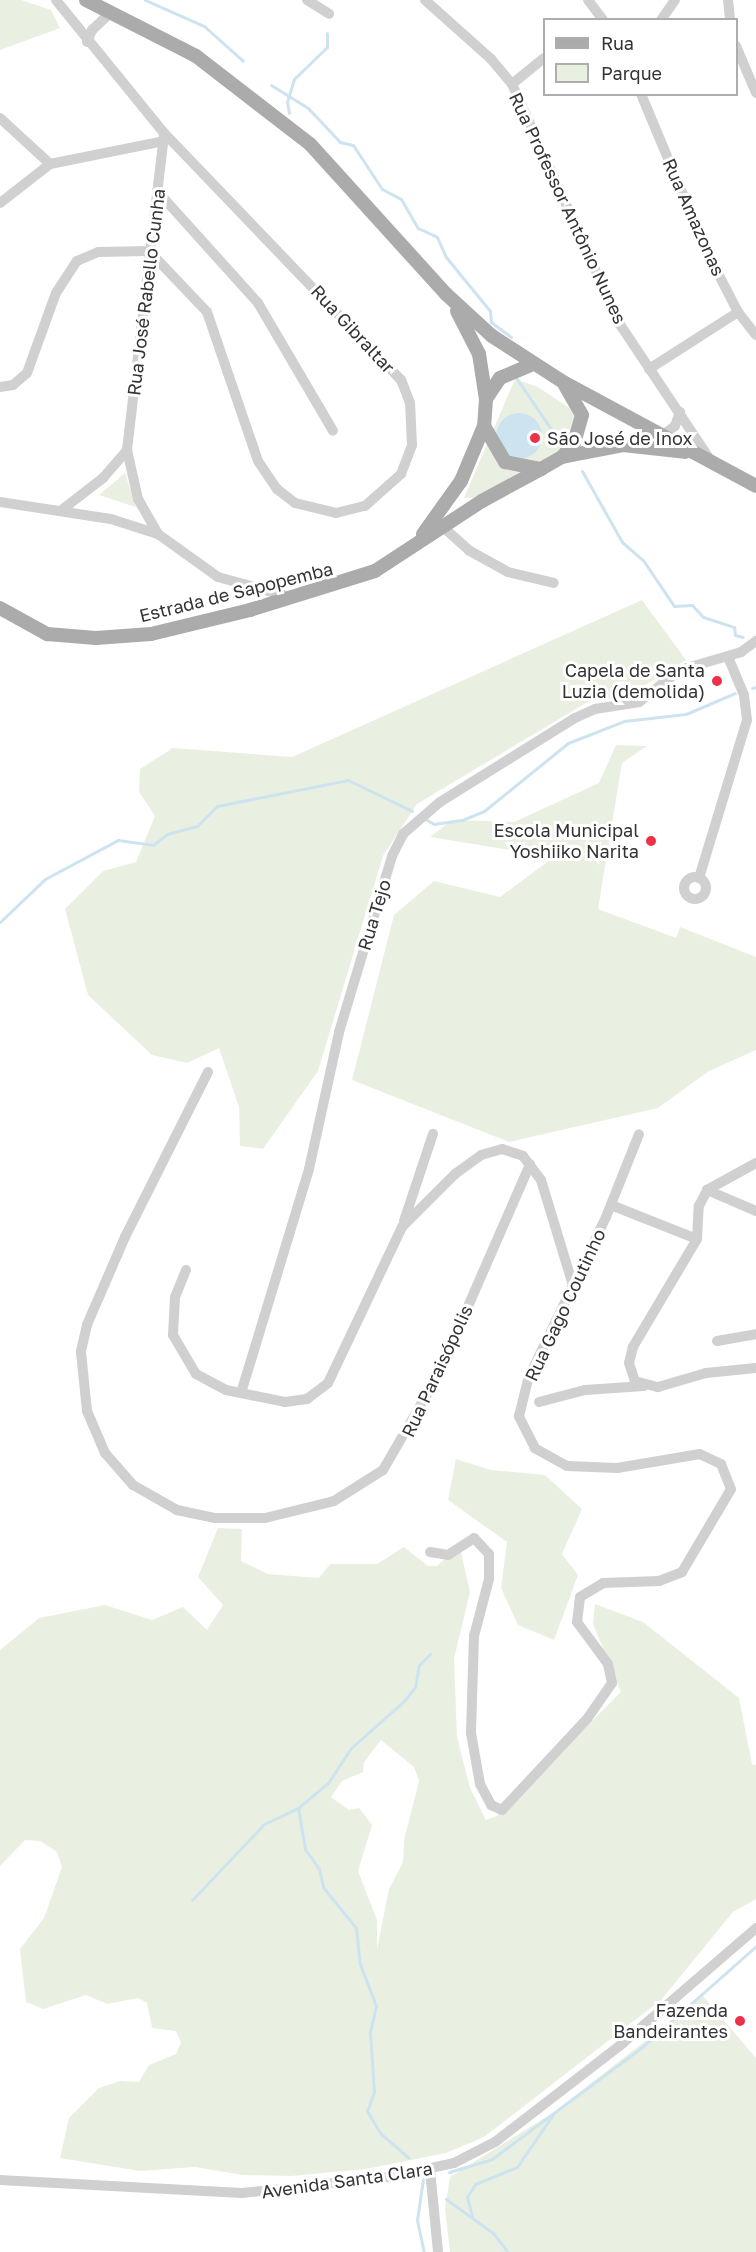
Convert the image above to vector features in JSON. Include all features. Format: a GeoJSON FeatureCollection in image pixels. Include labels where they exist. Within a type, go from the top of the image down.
{"type":"FeatureCollection","features":[{"type":"Feature","properties":{"kind":"main road"},"geometry":{"type":"LineString","coordinates":[[86,0],[196,56],[310,144],[446,294],[492,336],[563,382],[756,486]]}},
{"type":"Feature","properties":{"kind":"main road"},"geometry":{"type":"LineString","coordinates":[[408,551],[452,495],[484,426],[486,399],[474,339],[446,294]]}},
{"type":"Feature","properties":{"kind":"main road"},"geometry":{"type":"LineString","coordinates":[[486,399],[500,378],[533,364]]}},
{"type":"Feature","properties":{"kind":"main road"},"geometry":{"type":"LineString","coordinates":[[562,457],[582,426],[577,403],[563,382]]}},
{"type":"Feature","properties":{"kind":"main road"},"geometry":{"type":"LineString","coordinates":[[484,426],[505,462],[541,470],[562,457],[623,445],[662,446],[708,460]]}},
{"type":"Feature","properties":{"kind":"main road","name":"Estrada de Sapopemba"},"geometry":{"type":"LineString","coordinates":[[0,608],[47,634],[96,638],[151,634],[296,598],[358,579],[408,551],[442,526],[541,470]]}},
{"type":"Feature","properties":{"kind":"street","name":"Rua Gibraltar"},"geometry":{"type":"LineString","coordinates":[[56,0],[164,137],[401,380],[410,403],[412,445],[401,474],[384,493],[365,506],[336,513],[295,503],[277,489],[251,444],[207,312],[149,250]]}},
{"type":"Feature","properties":{"kind":"street"},"geometry":{"type":"LineString","coordinates":[[307,0],[329,14]]}},
{"type":"Feature","properties":{"kind":"street","name":"Rua Professor Antônio Nunes"},"geometry":{"type":"LineString","coordinates":[[425,0],[491,59],[512,84],[608,301],[649,369],[680,412],[708,460]]}},
{"type":"Feature","properties":{"kind":"street"},"geometry":{"type":"LineString","coordinates":[[588,0],[599,18]]}},
{"type":"Feature","properties":{"kind":"street"},"geometry":{"type":"LineString","coordinates":[[662,18],[675,0]]}},
{"type":"Feature","properties":{"kind":"street"},"geometry":{"type":"LineString","coordinates":[[728,0],[730,18]]}},
{"type":"Feature","properties":{"kind":"street"},"geometry":{"type":"LineString","coordinates":[[87,42],[92,30],[111,12]]}},
{"type":"Feature","properties":{"kind":"street"},"geometry":{"type":"LineString","coordinates":[[738,51],[756,93]]}},
{"type":"Feature","properties":{"kind":"street"},"geometry":{"type":"LineString","coordinates":[[512,84],[543,59]]}},
{"type":"Feature","properties":{"kind":"street","name":"Rua Amazonas"},"geometry":{"type":"LineString","coordinates":[[642,96],[708,254],[738,312],[756,335]]}},
{"type":"Feature","properties":{"kind":"street"},"geometry":{"type":"LineString","coordinates":[[0,118],[50,164]]}},
{"type":"Feature","properties":{"kind":"street"},"geometry":{"type":"LineString","coordinates":[[0,203],[50,164],[164,137]]}},
{"type":"Feature","properties":{"kind":"street","name":"Rua José Rabello Cunha"},"geometry":{"type":"LineString","coordinates":[[158,534],[138,499],[127,450],[164,137]]}},
{"type":"Feature","properties":{"kind":"street"},"geometry":{"type":"LineString","coordinates":[[159,193],[258,303],[333,431]]}},
{"type":"Feature","properties":{"kind":"street"},"geometry":{"type":"LineString","coordinates":[[0,387],[13,385],[27,373],[56,293],[77,261],[126,248],[149,250]]}},
{"type":"Feature","properties":{"kind":"street"},"geometry":{"type":"LineString","coordinates":[[649,369],[738,312]]}},
{"type":"Feature","properties":{"kind":"street"},"geometry":{"type":"LineString","coordinates":[[663,435],[675,426],[680,412]]}},
{"type":"Feature","properties":{"kind":"street"},"geometry":{"type":"LineString","coordinates":[[63,510],[103,478],[127,450]]}},
{"type":"Feature","properties":{"kind":"street"},"geometry":{"type":"LineString","coordinates":[[0,502],[63,510],[158,534],[218,577],[296,598]]}},
{"type":"Feature","properties":{"kind":"street"},"geometry":{"type":"LineString","coordinates":[[442,526],[470,551],[508,572],[554,583]]}},
{"type":"Feature","properties":{"kind":"street","name":"Rua Tejo"},"geometry":{"type":"LineString","coordinates":[[241,1393],[309,1169],[339,1032],[392,856],[403,834],[431,808],[575,718],[595,709],[639,702],[680,670],[728,657],[756,641]]}},
{"type":"Feature","properties":{"kind":"street"},"geometry":{"type":"LineString","coordinates":[[699,878],[747,720],[744,695],[728,657]]}},
{"type":"Feature","properties":{"kind":"street","name":"Rua Paraisópolis"},"geometry":{"type":"LineString","coordinates":[[208,1072],[124,1237],[87,1325],[81,1352],[87,1411],[105,1453],[133,1485],[177,1510],[215,1518],[265,1518],[334,1500],[383,1470],[438,1375],[530,1164]]}},
{"type":"Feature","properties":{"kind":"street"},"geometry":{"type":"LineString","coordinates":[[186,1270],[172,1315],[178,1349],[202,1381],[241,1393],[299,1401],[324,1388],[402,1227],[433,1134]]}},
{"type":"Feature","properties":{"kind":"street","name":"Rua Gago Coutinho"},"geometry":{"type":"LineString","coordinates":[[430,1552],[448,1555],[474,1538],[489,1554],[489,1579],[474,1636],[471,1733],[480,1784],[491,1805],[502,1810],[587,1719],[612,1683],[608,1664],[577,1622],[580,1597],[603,1583],[659,1581],[682,1572],[731,1489],[727,1471],[707,1455],[585,1468],[546,1456],[529,1441],[519,1416],[522,1400],[611,1205],[639,1134]]}},
{"type":"Feature","properties":{"kind":"street"},"geometry":{"type":"LineString","coordinates":[[402,1227],[440,1187],[481,1155],[510,1150],[530,1164],[546,1192],[573,1285]]}},
{"type":"Feature","properties":{"kind":"street"},"geometry":{"type":"LineString","coordinates":[[645,1386],[630,1373],[633,1347],[697,1239],[699,1206],[707,1190],[756,1163]]}},
{"type":"Feature","properties":{"kind":"street"},"geometry":{"type":"LineString","coordinates":[[707,1190],[756,1211]]}},
{"type":"Feature","properties":{"kind":"street"},"geometry":{"type":"LineString","coordinates":[[611,1205],[697,1239]]}},
{"type":"Feature","properties":{"kind":"street"},"geometry":{"type":"LineString","coordinates":[[717,1341],[756,1334]]}},
{"type":"Feature","properties":{"kind":"street"},"geometry":{"type":"LineString","coordinates":[[539,1402],[585,1390],[645,1386],[756,1368]]}},
{"type":"Feature","properties":{"kind":"street","name":"Avenida Santa Clara"},"geometry":{"type":"LineString","coordinates":[[0,2180],[205,2194],[295,2190],[430,2170],[495,2142],[623,2043],[756,1928]]}},
{"type":"Feature","properties":{"kind":"street"},"geometry":{"type":"LineString","coordinates":[[430,2170],[438,2252]]}},
{"type":"Feature","properties":{"kind":"green space"},"geometry":{"type":"Polygon","coordinates":[[[0,0],[21,0],[51,10],[60,28],[0,50],[0,0]]]}},
{"type":"Feature","properties":{"kind":"green space"},"geometry":{"type":"Polygon","coordinates":[[[515,379],[538,387],[571,409],[576,419],[568,444],[525,472],[475,498],[464,498],[515,379]]]}},
{"type":"Feature","properties":{"kind":"green space"},"geometry":{"type":"Polygon","coordinates":[[[125,473],[136,507],[99,495],[125,473]]]}},
{"type":"Feature","properties":{"kind":"green space"},"geometry":{"type":"Polygon","coordinates":[[[642,600],[686,660],[626,697],[591,700],[417,804],[383,856],[318,1071],[263,1149],[240,1146],[239,1107],[219,1048],[187,1063],[152,1055],[88,995],[65,909],[103,871],[136,862],[155,816],[139,792],[140,769],[173,748],[292,757],[642,600]]]}},
{"type":"Feature","properties":{"kind":"green space"},"geometry":{"type":"Polygon","coordinates":[[[616,745],[647,746],[622,763],[598,909],[676,938],[680,927],[756,957],[756,1050],[709,1071],[658,1108],[509,1142],[352,1080],[394,915],[434,881],[500,897],[554,857],[430,837],[452,820],[514,822],[599,783],[616,745]]]}},
{"type":"Feature","properties":{"kind":"green space"},"geometry":{"type":"Polygon","coordinates":[[[456,1459],[491,1470],[545,1475],[582,1509],[562,1554],[578,1575],[554,1640],[518,1625],[501,1588],[507,1542],[448,1500],[456,1459]]]}},
{"type":"Feature","properties":{"kind":"green space"},"geometry":{"type":"Polygon","coordinates":[[[218,1528],[242,1529],[241,1561],[268,1574],[319,1578],[330,1564],[377,1564],[404,1547],[428,1566],[437,1566],[455,1550],[461,1552],[470,1592],[454,1659],[457,1737],[470,1788],[486,1820],[497,1816],[621,1692],[593,1624],[595,1604],[643,1622],[739,1698],[752,1764],[756,1765],[756,1899],[733,1912],[661,2000],[484,2137],[446,2153],[366,2169],[292,2176],[242,2175],[195,2167],[140,2171],[60,2158],[69,2118],[99,2088],[120,2081],[139,2082],[149,2065],[176,2054],[181,2043],[176,2031],[152,2028],[147,2003],[138,1998],[107,2004],[86,1995],[43,2009],[26,2002],[20,1949],[44,1918],[62,1867],[57,1852],[40,1841],[25,1840],[0,1866],[0,1650],[39,1618],[105,1605],[152,1620],[183,1607],[207,1630],[223,1605],[198,1577],[218,1528]],[[381,1740],[364,1762],[363,1772],[342,1781],[331,1797],[349,1810],[359,1808],[372,1825],[358,1871],[377,1920],[377,1949],[389,1889],[403,1862],[404,1840],[419,1781],[414,1767],[381,1740]]]}},
{"type":"Feature","properties":{"kind":"green space"},"geometry":{"type":"Polygon","coordinates":[[[703,1996],[756,2058],[756,2252],[450,2252],[445,2208],[450,2177],[554,2112],[703,1996]]]}},
{"type":"Feature","properties":{"kind":"water"},"geometry":{"type":"Polygon","coordinates":[[[519,413],[535,420],[542,436],[535,452],[519,459],[503,452],[496,436],[503,420],[519,413]]]}},
{"type":"Feature","properties":{"kind":"waterway"},"geometry":{"type":"LineString","coordinates":[[145,0],[204,26],[243,61]]}},
{"type":"Feature","properties":{"kind":"waterway"},"geometry":{"type":"LineString","coordinates":[[289,113],[287,102],[294,79],[327,47],[327,33]]}},
{"type":"Feature","properties":{"kind":"waterway"},"geometry":{"type":"LineString","coordinates":[[271,85],[308,108],[340,142],[353,145],[382,189],[401,199],[418,228],[437,237],[446,257],[490,311],[491,322],[511,337]]}},
{"type":"Feature","properties":{"kind":"waterway"},"geometry":{"type":"LineString","coordinates":[[517,379],[560,442]]}},
{"type":"Feature","properties":{"kind":"waterway"},"geometry":{"type":"LineString","coordinates":[[582,471],[622,542],[643,560],[674,606],[692,605],[703,617],[734,627],[735,635],[743,637]]}},
{"type":"Feature","properties":{"kind":"waterway"},"geometry":{"type":"LineString","coordinates":[[752,688],[756,687]]}},
{"type":"Feature","properties":{"kind":"waterway"},"geometry":{"type":"LineString","coordinates":[[427,820],[434,824],[462,820],[484,811],[568,743],[624,721],[686,714],[735,693]]}},
{"type":"Feature","properties":{"kind":"waterway"},"geometry":{"type":"LineString","coordinates":[[0,922],[45,879],[118,840],[153,845],[167,834],[197,826],[217,806],[348,780],[412,811]]}},
{"type":"Feature","properties":{"kind":"waterway"},"geometry":{"type":"LineString","coordinates":[[192,1900],[264,1824],[298,1808],[328,1783],[351,1748],[404,1701],[415,1687],[419,1665],[430,1654]]}},
{"type":"Feature","properties":{"kind":"waterway"},"geometry":{"type":"LineString","coordinates":[[298,1808],[305,1849],[319,1869],[323,1887],[356,1928],[360,1964],[376,2006],[370,2033],[374,2092],[367,2111],[380,2133],[409,2158]]}},
{"type":"Feature","properties":{"kind":"waterway"},"geometry":{"type":"LineString","coordinates":[[449,2172],[492,2159],[642,2047],[756,1946]]}},
{"type":"Feature","properties":{"kind":"waterway"},"geometry":{"type":"LineString","coordinates":[[472,2216],[467,2197],[475,2184],[517,2167],[554,2113]]}},
{"type":"Feature","properties":{"kind":"waterway"},"geometry":{"type":"LineString","coordinates":[[423,2179],[417,2220],[424,2252]]}},
{"type":"Feature","properties":{"kind":"waterway"},"geometry":{"type":"LineString","coordinates":[[446,2199],[493,2233],[508,2252]]}},
{"type":"Feature","properties":{"kind":"place","name":"São José de Inox"},"geometry":{"type":"Point","coordinates":[535,438]}},
{"type":"Feature","properties":{"kind":"place","name":"Capela de Santa Luzia (demolida)"},"geometry":{"type":"Point","coordinates":[717,681]}},
{"type":"Feature","properties":{"kind":"place","name":"Escola Municipal Yoshiiko Narita"},"geometry":{"type":"Point","coordinates":[651,841]}},
{"type":"Feature","properties":{"kind":"place","name":"Fazenda Bandeirantes"},"geometry":{"type":"Point","coordinates":[740,2021]}}]}
